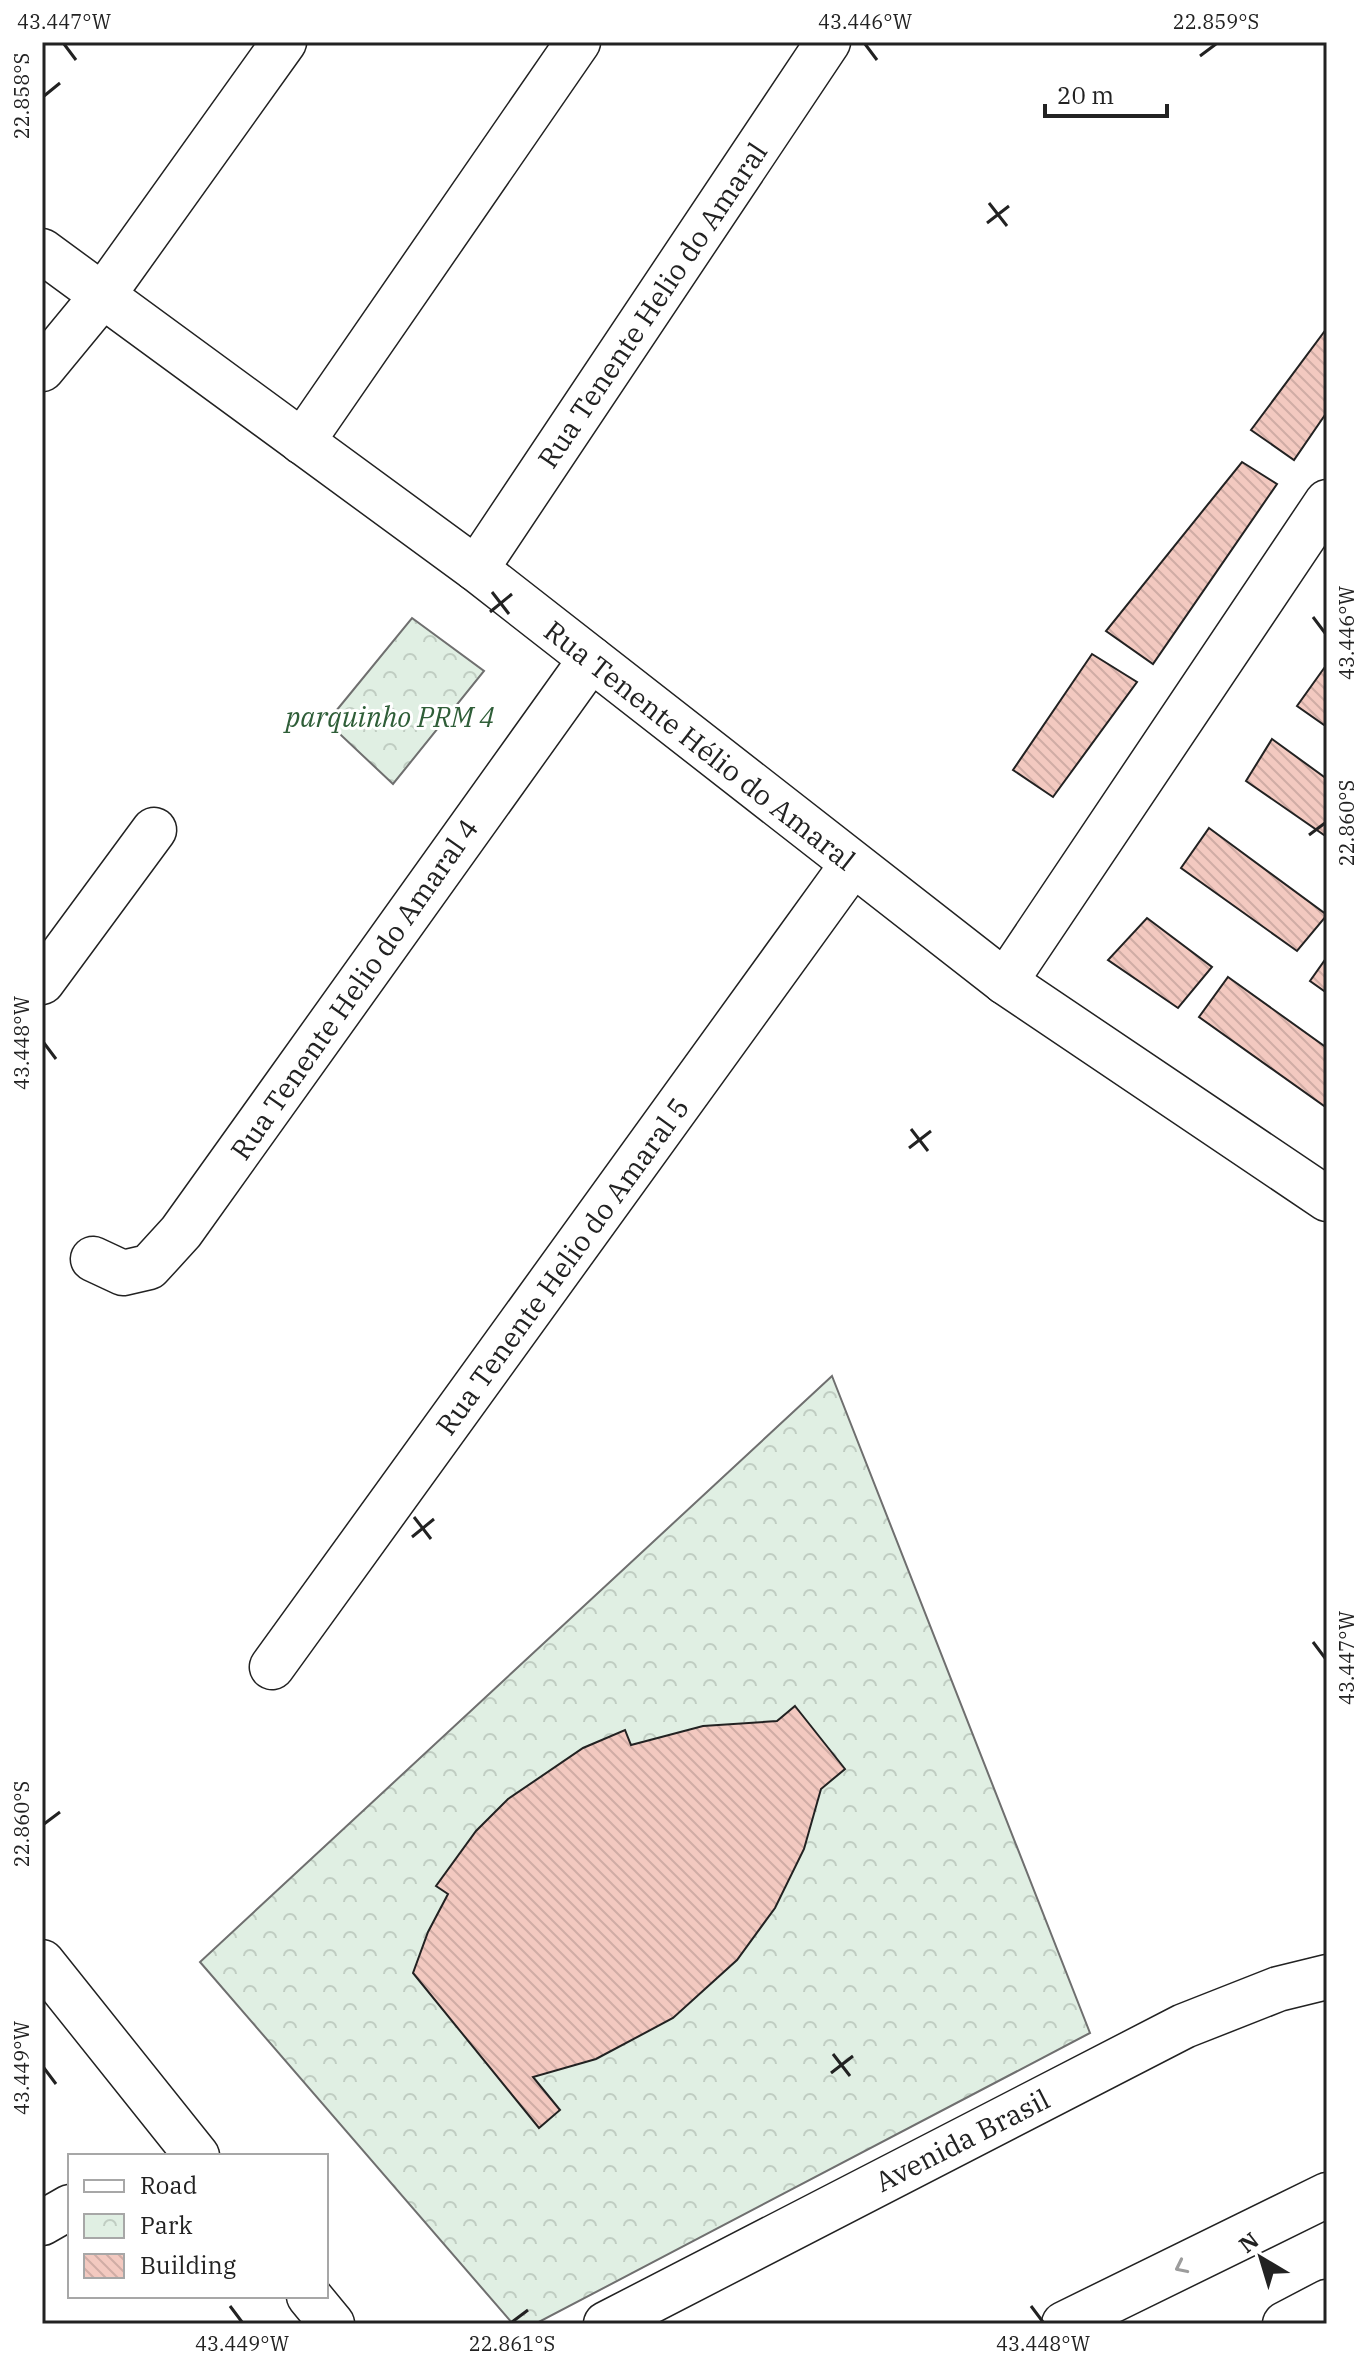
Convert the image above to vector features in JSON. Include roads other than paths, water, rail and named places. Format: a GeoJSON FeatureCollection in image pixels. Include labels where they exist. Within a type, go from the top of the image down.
{"type":"FeatureCollection","features":[{"type":"Feature","properties":{"kind":"main road"},"geometry":{"type":"LineString","coordinates":[[42,369],[103,295],[284,42]]}},
{"type":"Feature","properties":{"kind":"main road"},"geometry":{"type":"LineString","coordinates":[[302,442],[578,42]]}},
{"type":"Feature","properties":{"kind":"main road","name":"Rua Tenente Helio do Amaral"},"geometry":{"type":"LineString","coordinates":[[476,569],[828,42]]}},
{"type":"Feature","properties":{"kind":"main road","name":"Rua Tenente Hélio do Amaral"},"geometry":{"type":"LineString","coordinates":[[42,251],[476,569],[1005,982],[1327,1199]]}},
{"type":"Feature","properties":{"kind":"main road"},"geometry":{"type":"LineString","coordinates":[[1005,982],[1327,502]]}},
{"type":"Feature","properties":{"kind":"main road","name":"Rua Tenente Helio do Amaral 4"},"geometry":{"type":"LineString","coordinates":[[93,1259],[123,1273],[149,1267],[181,1232],[591,659]]}},
{"type":"Feature","properties":{"kind":"main road"},"geometry":{"type":"LineString","coordinates":[[42,982],[154,830]]}},
{"type":"Feature","properties":{"kind":"main road","name":"Rua Tenente Helio do Amaral 5"},"geometry":{"type":"LineString","coordinates":[[272,1667],[852,865]]}},
{"type":"Feature","properties":{"kind":"main road"},"geometry":{"type":"LineString","coordinates":[[42,1962],[179,2151]]}},
{"type":"Feature","properties":{"kind":"main road","name":"Avenida Brasil"},"geometry":{"type":"LineString","coordinates":[[606,2324],[1184,2026],[1278,1989],[1327,1977]]}},
{"type":"Feature","properties":{"kind":"main road"},"geometry":{"type":"LineString","coordinates":[[1064,2324],[1327,2195]]}},
{"type":"Feature","properties":{"kind":"main road"},"geometry":{"type":"LineString","coordinates":[[42,2223],[68,2208]]}},
{"type":"Feature","properties":{"kind":"main road"},"geometry":{"type":"LineString","coordinates":[[311,2298],[332,2324]]}},
{"type":"Feature","properties":{"kind":"main road"},"geometry":{"type":"LineString","coordinates":[[1285,2324],[1327,2302]]}},
{"type":"Feature","properties":{"kind":"park label","name":"parquinho PRM 4"},"geometry":{"type":"Point","coordinates":[390,716]}}]}
